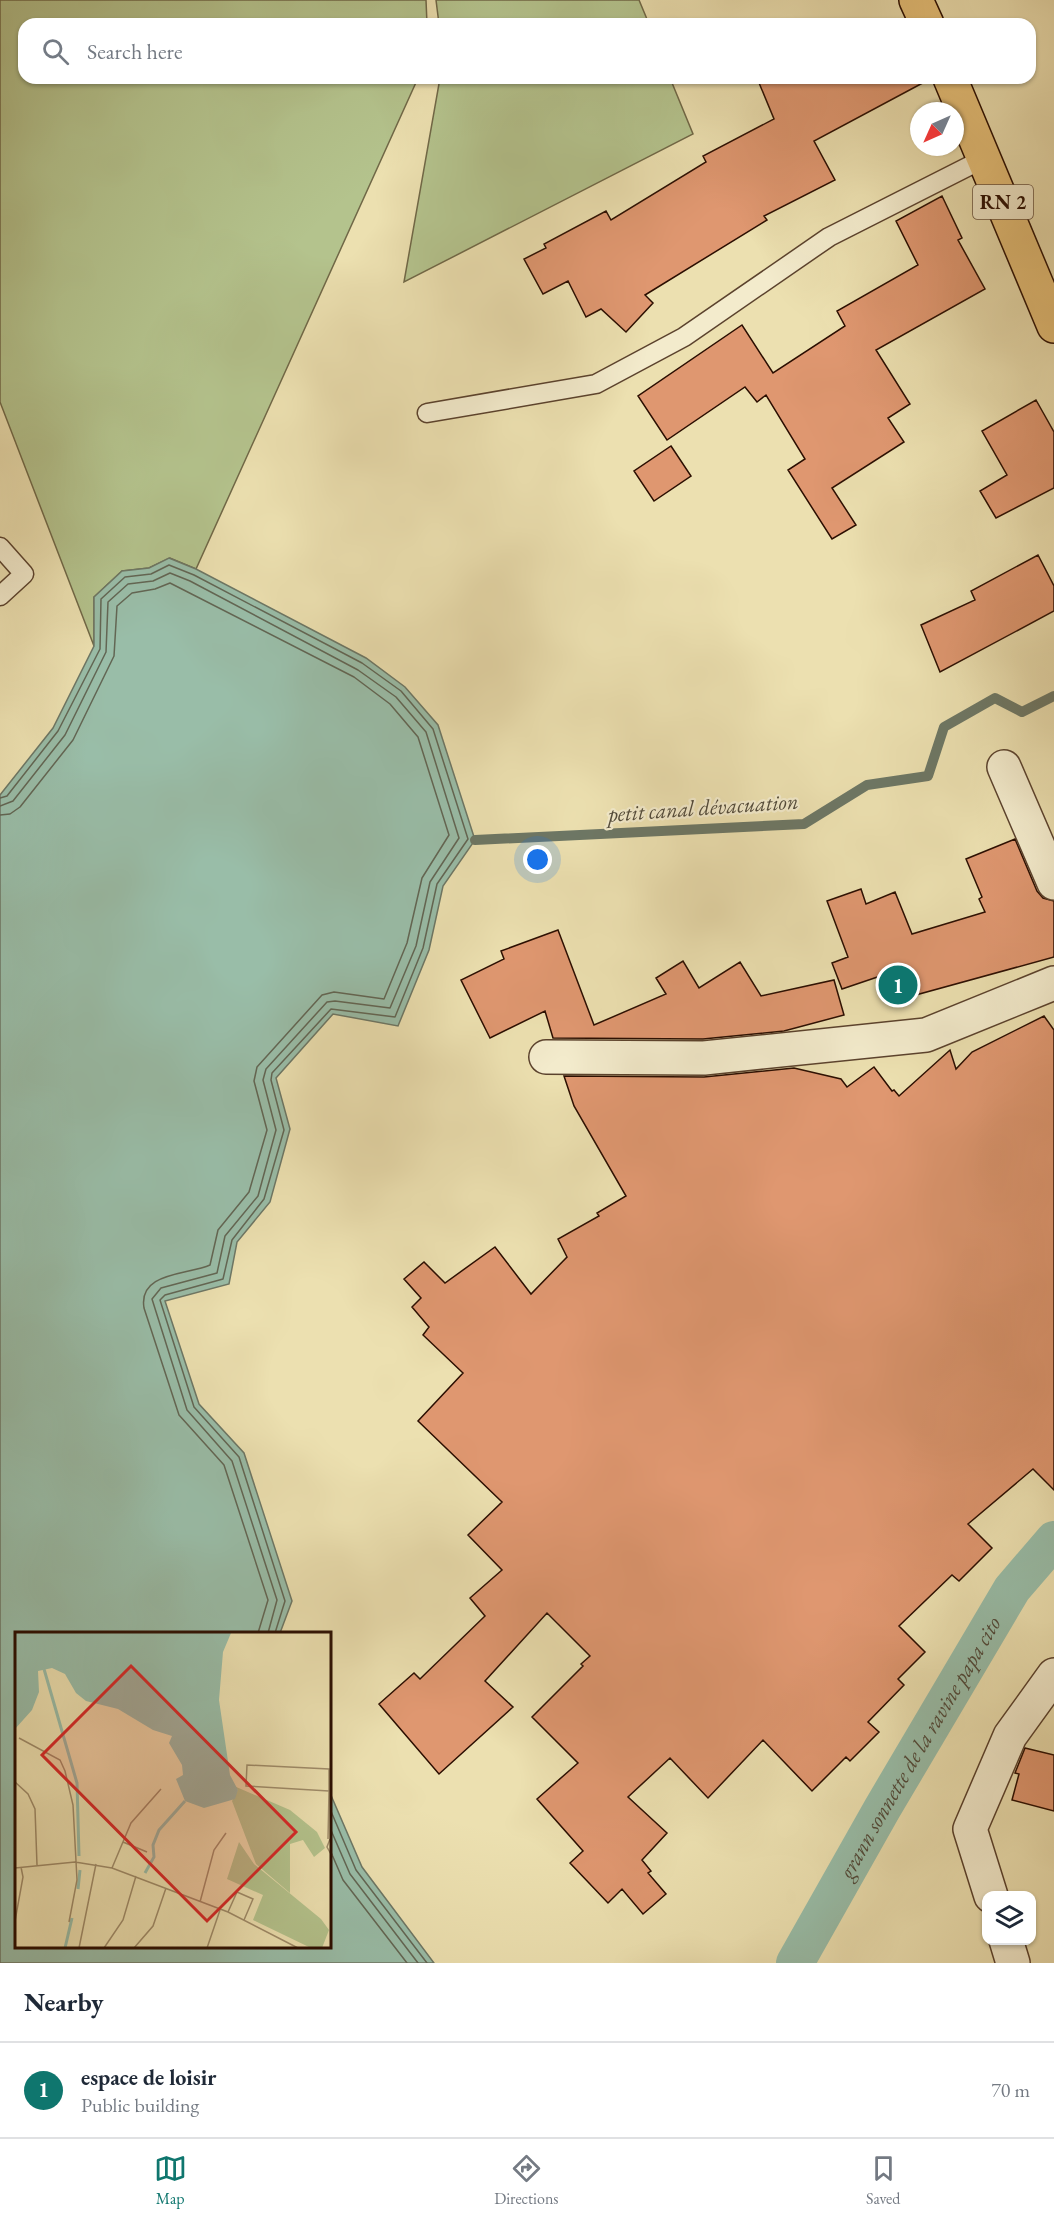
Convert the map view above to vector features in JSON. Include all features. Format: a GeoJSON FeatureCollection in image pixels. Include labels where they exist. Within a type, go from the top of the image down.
{"type":"FeatureCollection","features":[{"type":"Feature","properties":{"kind":"main road"},"geometry":{"type":"LineString","coordinates":[[916,0],[924,18]]}},
{"type":"Feature","properties":{"kind":"main road","name":"RN 2"},"geometry":{"type":"LineString","coordinates":[[953,84],[1054,326]]}},
{"type":"Feature","properties":{"kind":"street"},"geometry":{"type":"LineString","coordinates":[[1004,767],[1054,883]]}},
{"type":"Feature","properties":{"kind":"street"},"geometry":{"type":"LineString","coordinates":[[546,1057],[704,1058],[926,1035],[1054,983]]}},
{"type":"Feature","properties":{"kind":"street"},"geometry":{"type":"LineString","coordinates":[[989,1891],[970,1829],[1010,1736],[1054,1676]]}},
{"type":"Feature","properties":{"kind":"street"},"geometry":{"type":"LineString","coordinates":[[1006,1945],[1013,1963]]}},
{"type":"Feature","properties":{"kind":"lane"},"geometry":{"type":"LineString","coordinates":[[427,413],[596,384],[684,338],[829,237],[985,158]]}},
{"type":"Feature","properties":{"kind":"lane"},"geometry":{"type":"LineString","coordinates":[[0,547],[24,574],[0,596]]}},
{"type":"Feature","properties":{"kind":"shaded area"},"geometry":{"type":"Polygon","coordinates":[[[0,0],[426,0],[427,18],[18,18],[18,84],[415,84],[196,569],[170,558],[149,568],[122,571],[94,597],[94,646],[0,402],[0,0]]]}},
{"type":"Feature","properties":{"kind":"shaded area"},"geometry":{"type":"Polygon","coordinates":[[[436,0],[639,0],[646,18],[438,18],[436,0]]]}},
{"type":"Feature","properties":{"kind":"shaded area"},"geometry":{"type":"Polygon","coordinates":[[[439,84],[672,84],[693,134],[404,282],[439,84]]]}},
{"type":"Feature","properties":{"kind":"water"},"geometry":{"type":"Polygon","coordinates":[[[169,558],[196,569],[366,658],[405,687],[438,725],[475,840],[443,886],[429,950],[398,1026],[333,1014],[276,1078],[290,1129],[270,1202],[237,1242],[229,1284],[165,1301],[199,1404],[244,1453],[292,1601],[280,1632],[15,1632],[15,1948],[332,1948],[332,1798],[362,1867],[434,1963],[0,1963],[0,795],[53,728],[94,646],[94,597],[122,571],[149,568],[169,558]]]}},
{"type":"Feature","properties":{"kind":"building"},"geometry":{"type":"Polygon","coordinates":[[[759,84],[921,84],[814,141],[835,180],[764,216],[767,220],[645,295],[653,303],[626,332],[601,309],[586,317],[568,281],[543,294],[524,259],[546,248],[544,244],[606,211],[611,220],[706,162],[703,156],[774,119],[759,84]]]}},
{"type":"Feature","properties":{"kind":"building"},"geometry":{"type":"Polygon","coordinates":[[[942,196],[962,238],[958,240],[985,289],[876,350],[910,404],[888,418],[904,442],[832,488],[856,525],[832,539],[788,470],[805,459],[766,395],[757,402],[745,387],[667,440],[638,396],[742,325],[773,373],[845,326],[837,311],[918,265],[896,221],[942,196]]]}},
{"type":"Feature","properties":{"kind":"building"},"geometry":{"type":"Polygon","coordinates":[[[1036,400],[1054,432],[1054,488],[996,518],[980,491],[1007,475],[982,431],[1036,400]]]}},
{"type":"Feature","properties":{"kind":"building"},"geometry":{"type":"Polygon","coordinates":[[[671,446],[691,476],[654,501],[634,471],[671,446]]]}},
{"type":"Feature","properties":{"kind":"building"},"geometry":{"type":"Polygon","coordinates":[[[1038,555],[1054,586],[1054,611],[940,672],[921,625],[975,600],[971,591],[1038,555]]]}},
{"type":"Feature","properties":{"kind":"building"},"geometry":{"type":"Polygon","coordinates":[[[1015,839],[1037,891],[1043,898],[1054,901],[1054,957],[912,996],[904,968],[842,989],[832,963],[848,957],[827,901],[861,889],[866,904],[895,892],[912,934],[985,912],[979,899],[982,897],[966,859],[1015,839]]]}},
{"type":"Feature","properties":{"kind":"building"},"geometry":{"type":"Polygon","coordinates":[[[558,930],[594,1025],[666,994],[656,978],[683,961],[699,988],[740,962],[761,996],[834,980],[844,1015],[784,1031],[703,1039],[553,1038],[545,1011],[490,1038],[461,980],[504,959],[501,951],[558,930]]]}},
{"type":"Feature","properties":{"kind":"building"},"geometry":{"type":"Polygon","coordinates":[[[1044,1016],[1054,1030],[1054,1490],[1033,1469],[968,1524],[992,1548],[959,1581],[952,1575],[899,1626],[925,1652],[898,1679],[904,1685],[868,1722],[879,1732],[850,1761],[846,1757],[812,1791],[763,1740],[708,1798],[670,1758],[628,1797],[667,1833],[642,1860],[651,1871],[648,1873],[666,1894],[643,1914],[622,1889],[608,1903],[570,1863],[583,1851],[537,1799],[578,1763],[532,1717],[583,1666],[581,1664],[590,1656],[547,1613],[485,1681],[513,1707],[439,1774],[379,1704],[414,1673],[420,1679],[485,1616],[470,1598],[502,1570],[468,1535],[502,1502],[418,1421],[463,1373],[423,1335],[429,1327],[412,1307],[421,1298],[404,1279],[424,1262],[445,1283],[495,1247],[531,1294],[567,1257],[558,1239],[599,1216],[597,1213],[626,1196],[574,1106],[564,1076],[704,1077],[794,1068],[841,1079],[847,1087],[874,1067],[892,1091],[894,1090],[899,1096],[950,1050],[956,1069],[972,1052],[1044,1016]]]}},
{"type":"Feature","properties":{"kind":"building"},"geometry":{"type":"Polygon","coordinates":[[[1025,1748],[1054,1755],[1054,1811],[1012,1800],[1019,1774],[1015,1773],[1025,1748]]]}},
{"type":"Feature","properties":{"kind":"waterway","name":"petit canal dévacuation"},"geometry":{"type":"LineString","coordinates":[[475,840],[804,824],[867,785],[928,776],[944,727],[995,698],[1022,712],[1054,696]]}},
{"type":"Feature","properties":{"kind":"waterway","name":"grann sonnette de la ravine papa cito"},"geometry":{"type":"LineString","coordinates":[[795,1963],[882,1809],[1012,1589],[1054,1540]]}},
{"type":"Feature","properties":{"kind":"place","name":"espace de loisir"},"geometry":{"type":"Point","coordinates":[898,985]}}]}
